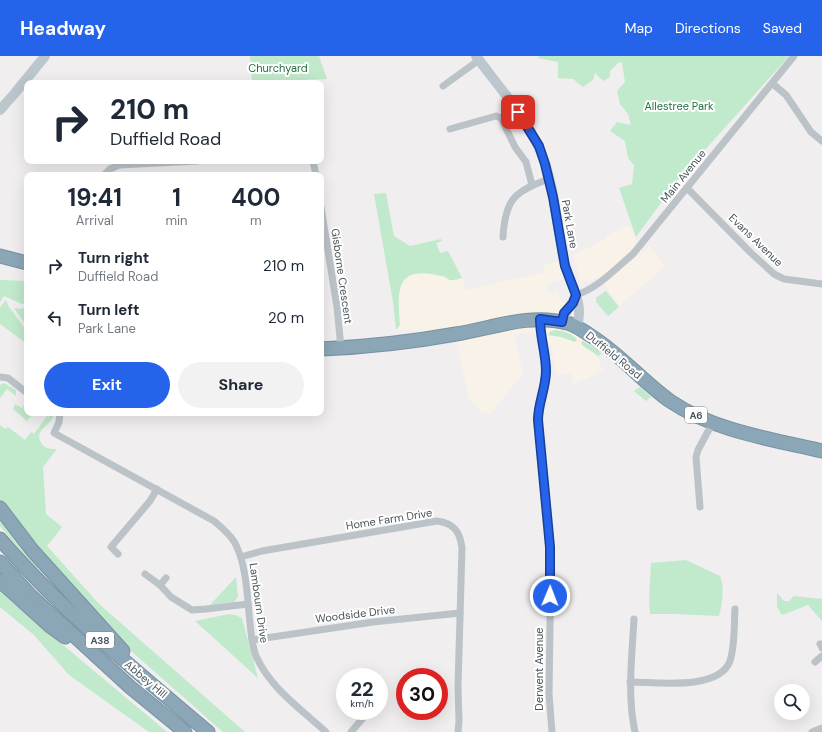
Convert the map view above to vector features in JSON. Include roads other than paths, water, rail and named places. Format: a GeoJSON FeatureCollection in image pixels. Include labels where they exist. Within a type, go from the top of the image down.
{"type":"FeatureCollection","features":[{"type":"Feature","properties":{"kind":"highway"},"geometry":{"type":"LineString","coordinates":[[0,256],[24,262]]}},
{"type":"Feature","properties":{"kind":"highway"},"geometry":{"type":"LineString","coordinates":[[0,265],[24,262]]}},
{"type":"Feature","properties":{"kind":"highway","name":"Duffield Road"},"geometry":{"type":"LineString","coordinates":[[324,349],[458,334],[517,321],[540,319],[562,322],[577,326],[604,345],[671,401],[694,415],[752,434],[822,451]]}},
{"type":"Feature","properties":{"kind":"highway"},"geometry":{"type":"LineString","coordinates":[[0,508],[32,550],[150,682]]}},
{"type":"Feature","properties":{"kind":"highway","name":"Abbey Hill"},"geometry":{"type":"LineString","coordinates":[[0,539],[21,563],[74,617],[208,732]]}},
{"type":"Feature","properties":{"kind":"highway","name":"Abbey Hill"},"geometry":{"type":"LineString","coordinates":[[0,562],[31,596],[130,687],[185,732]]}},
{"type":"Feature","properties":{"kind":"highway"},"geometry":{"type":"LineString","coordinates":[[0,580],[50,626],[130,687]]}},
{"type":"Feature","properties":{"kind":"street"},"geometry":{"type":"LineString","coordinates":[[26,80],[45,56]]}},
{"type":"Feature","properties":{"kind":"street","name":"Main Avenue"},"geometry":{"type":"LineString","coordinates":[[576,295],[585,292],[601,281],[633,254],[742,119],[773,84],[794,56]]}},
{"type":"Feature","properties":{"kind":"street"},"geometry":{"type":"LineString","coordinates":[[443,86],[477,58]]}},
{"type":"Feature","properties":{"kind":"street","name":"Park Lane"},"geometry":{"type":"LineString","coordinates":[[477,58],[510,99],[539,146],[549,179],[565,266],[576,295],[580,311],[577,326]]}},
{"type":"Feature","properties":{"kind":"street"},"geometry":{"type":"LineString","coordinates":[[0,110],[24,82]]}},
{"type":"Feature","properties":{"kind":"street"},"geometry":{"type":"LineString","coordinates":[[773,84],[786,95],[808,129],[822,142]]}},
{"type":"Feature","properties":{"kind":"street"},"geometry":{"type":"LineString","coordinates":[[450,129],[496,116],[501,118],[515,147],[526,162],[532,185]]}},
{"type":"Feature","properties":{"kind":"street"},"geometry":{"type":"LineString","coordinates":[[107,172],[119,165],[138,164]]}},
{"type":"Feature","properties":{"kind":"street"},"geometry":{"type":"LineString","coordinates":[[503,237],[506,214],[509,206],[519,192],[532,185],[549,179]]}},
{"type":"Feature","properties":{"kind":"street","name":"Evans Avenue"},"geometry":{"type":"LineString","coordinates":[[687,188],[751,253],[774,274],[784,279],[822,284]]}},
{"type":"Feature","properties":{"kind":"street","name":"Gisborne Crescent"},"geometry":{"type":"LineString","coordinates":[[324,226],[337,307],[341,348]]}},
{"type":"Feature","properties":{"kind":"street"},"geometry":{"type":"LineString","coordinates":[[562,322],[564,313],[573,303],[576,295]]}},
{"type":"Feature","properties":{"kind":"street","name":"Derwent Avenue"},"geometry":{"type":"LineString","coordinates":[[540,319],[540,333],[546,370],[538,411],[538,420],[551,561],[549,694],[552,732]]}},
{"type":"Feature","properties":{"kind":"street"},"geometry":{"type":"LineString","coordinates":[[0,377],[8,378],[24,391]]}},
{"type":"Feature","properties":{"kind":"street","name":"Lambourn Drive"},"geometry":{"type":"LineString","coordinates":[[60,416],[54,434],[214,521],[224,530],[234,542],[241,556],[252,640],[256,655],[267,676],[284,694],[326,732]]}},
{"type":"Feature","properties":{"kind":"street"},"geometry":{"type":"LineString","coordinates":[[700,507],[696,458],[698,450],[713,422]]}},
{"type":"Feature","properties":{"kind":"street"},"geometry":{"type":"LineString","coordinates":[[118,554],[111,547],[150,501],[157,489]]}},
{"type":"Feature","properties":{"kind":"street","name":"Home Farm Drive"},"geometry":{"type":"LineString","coordinates":[[241,556],[262,551],[437,522],[444,522],[452,526],[458,532],[462,548],[458,686],[460,721],[458,732]]}},
{"type":"Feature","properties":{"kind":"street"},"geometry":{"type":"LineString","coordinates":[[145,574],[160,585],[171,596],[192,610],[248,604]]}},
{"type":"Feature","properties":{"kind":"street"},"geometry":{"type":"LineString","coordinates":[[160,585],[166,578]]}},
{"type":"Feature","properties":{"kind":"street"},"geometry":{"type":"LineString","coordinates":[[630,682],[696,682],[712,678],[718,674],[725,669],[730,662],[734,636],[735,609]]}},
{"type":"Feature","properties":{"kind":"street","name":"Woodside Drive"},"geometry":{"type":"LineString","coordinates":[[252,640],[373,622],[460,613]]}},
{"type":"Feature","properties":{"kind":"street"},"geometry":{"type":"LineString","coordinates":[[634,618],[630,682],[632,712],[636,732]]}},
{"type":"Feature","properties":{"kind":"street"},"geometry":{"type":"LineString","coordinates":[[815,662],[822,656]]}},
{"type":"Feature","properties":{"kind":"street"},"geometry":{"type":"LineString","coordinates":[[351,732],[361,720]]}},
{"type":"Feature","properties":{"kind":"street"},"geometry":{"type":"LineString","coordinates":[[812,732],[822,728]]}},
{"type":"Feature","properties":{"kind":"park label","name":"Churchyard"},"geometry":{"type":"Point","coordinates":[278,68]}},
{"type":"Feature","properties":{"kind":"park label","name":"Allestree Park"},"geometry":{"type":"Point","coordinates":[679,106]}}]}
